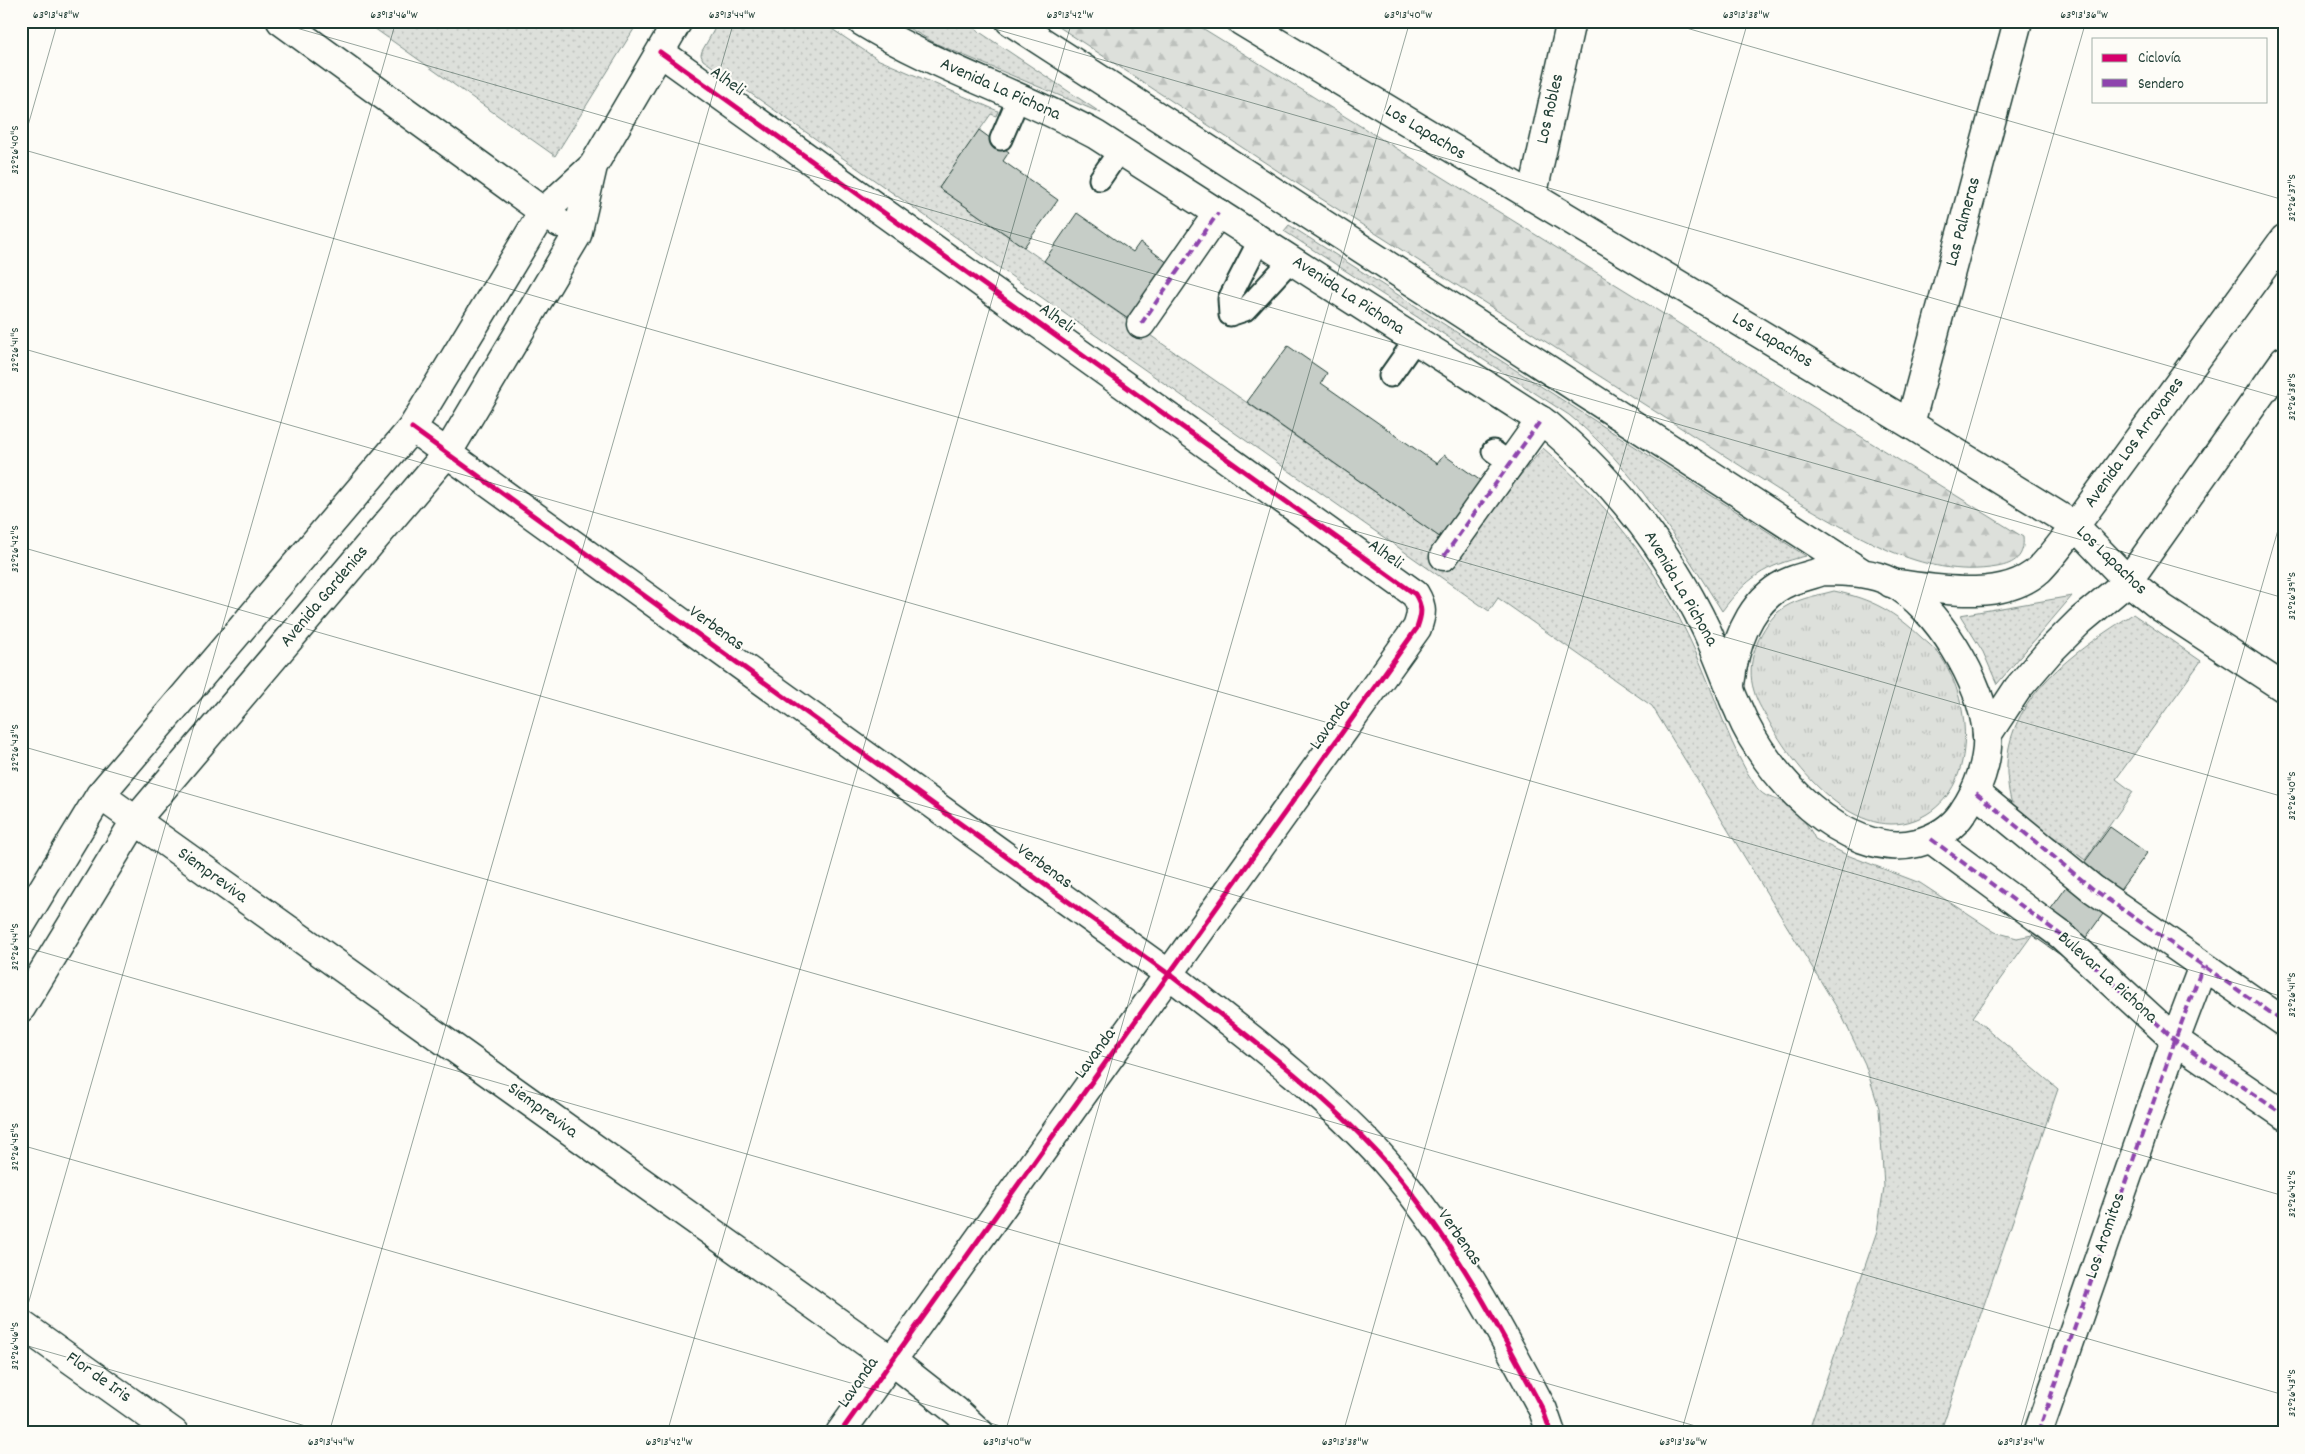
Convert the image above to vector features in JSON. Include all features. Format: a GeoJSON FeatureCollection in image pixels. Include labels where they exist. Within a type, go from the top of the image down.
{"type":"FeatureCollection","features":[{"type":"Feature","properties":{"kind":"street"},"geometry":{"type":"LineString","coordinates":[[281,21],[577,235]]}},
{"type":"Feature","properties":{"kind":"street","name":"Avenida Gardenias"},"geometry":{"type":"LineString","coordinates":[[21,924],[100,796],[412,428],[543,212],[593,166],[678,21]]}},
{"type":"Feature","properties":{"kind":"street","name":"Avenida La Pichona"},"geometry":{"type":"LineString","coordinates":[[860,21],[921,56],[1019,97],[1079,126],[1120,150],[1541,420],[1581,453],[1612,486],[1662,550],[1707,630],[1749,734],[1770,766],[1796,794],[1822,817],[1849,832],[1879,843],[1904,846],[1942,834],[1960,817],[1976,793],[1984,762],[1987,735]]}},
{"type":"Feature","properties":{"kind":"street"},"geometry":{"type":"LineString","coordinates":[[1010,21],[1861,572],[1891,582],[1915,599],[1940,624],[1961,659],[1980,699],[1987,735]]}},
{"type":"Feature","properties":{"kind":"street","name":"Los Lapachos"},"geometry":{"type":"LineString","coordinates":[[1241,21],[1910,424],[2075,526],[2128,581],[2162,608],[2284,688]]}},
{"type":"Feature","properties":{"kind":"street","name":"Los Robles"},"geometry":{"type":"LineString","coordinates":[[1532,197],[1571,21]]}},
{"type":"Feature","properties":{"kind":"street","name":"Las Palmeras"},"geometry":{"type":"LineString","coordinates":[[1910,424],[2018,21]]}},
{"type":"Feature","properties":{"kind":"street","name":"Alheli"},"geometry":{"type":"LineString","coordinates":[[660,52],[1415,594],[1422,605],[1422,616]]}},
{"type":"Feature","properties":{"kind":"street","name":"Avenida Gardenias"},"geometry":{"type":"LineString","coordinates":[[21,1008],[136,821],[448,452],[577,235],[593,166]]}},
{"type":"Feature","properties":{"kind":"street"},"geometry":{"type":"LineString","coordinates":[[1141,324],[1218,213]]}},
{"type":"Feature","properties":{"kind":"street","name":"Avenida Los Arrayanes"},"geometry":{"type":"LineString","coordinates":[[1891,582],[1945,590],[1984,590],[2015,584],[2038,570],[2075,526],[2284,240]]}},
{"type":"Feature","properties":{"kind":"street"},"geometry":{"type":"LineString","coordinates":[[1987,735],[2018,688],[2049,652],[2080,621],[2128,581],[2284,362]]}},
{"type":"Feature","properties":{"kind":"street"},"geometry":{"type":"LineString","coordinates":[[1444,556],[1502,457],[1541,420]]}},
{"type":"Feature","properties":{"kind":"street","name":"Verbenas"},"geometry":{"type":"LineString","coordinates":[[412,428],[448,452],[1170,975],[1274,1057],[1334,1111],[1385,1161],[1422,1208],[1473,1283],[1530,1386],[1551,1433]]}},
{"type":"Feature","properties":{"kind":"street"},"geometry":{"type":"LineString","coordinates":[[1730,687],[1736,648],[1746,624],[1765,598],[1789,581],[1823,572],[1861,572]]}},
{"type":"Feature","properties":{"kind":"street","name":"Lavanda"},"geometry":{"type":"LineString","coordinates":[[840,1433],[1170,975],[1417,628],[1422,616]]}},
{"type":"Feature","properties":{"kind":"street"},"geometry":{"type":"LineString","coordinates":[[1976,793],[2093,889],[2284,1022]]}},
{"type":"Feature","properties":{"kind":"street","name":"Siempreviva"},"geometry":{"type":"LineString","coordinates":[[100,796],[891,1360],[956,1411],[980,1433]]}},
{"type":"Feature","properties":{"kind":"street","name":"Bulevar La Pichona"},"geometry":{"type":"LineString","coordinates":[[1931,839],[2061,936],[2175,1040],[2284,1115]]}},
{"type":"Feature","properties":{"kind":"street","name":"Los Aromitos"},"geometry":{"type":"LineString","coordinates":[[2038,1433],[2175,1040],[2203,966]]}},
{"type":"Feature","properties":{"kind":"street","name":"Flor de Iris"},"geometry":{"type":"LineString","coordinates":[[21,1324],[174,1433]]}},
{"type":"Feature","properties":{"kind":"lane"},"geometry":{"type":"LineString","coordinates":[[1001,139],[1019,97]]}},
{"type":"Feature","properties":{"kind":"lane"},"geometry":{"type":"LineString","coordinates":[[1100,179],[1120,150]]}},
{"type":"Feature","properties":{"kind":"lane"},"geometry":{"type":"LineString","coordinates":[[1260,239],[1229,299],[1230,315],[1246,310],[1291,260]]}},
{"type":"Feature","properties":{"kind":"lane"},"geometry":{"type":"LineString","coordinates":[[1390,376],[1416,339]]}},
{"type":"Feature","properties":{"kind":"green space"},"geometry":{"type":"Polygon","coordinates":[[[364,21],[639,21],[555,156],[364,21]]]}},
{"type":"Feature","properties":{"kind":"green space"},"geometry":{"type":"Polygon","coordinates":[[[719,21],[820,21],[877,59],[998,111],[996,116],[991,114],[939,188],[1441,538],[1432,552],[1453,567],[1509,489],[1543,448],[1593,496],[1616,522],[1655,575],[1688,635],[1739,757],[1755,785],[1762,793],[1786,804],[1807,824],[1815,839],[1847,855],[1920,883],[1995,932],[2017,938],[2032,935],[1973,1017],[2058,1089],[1940,1433],[1808,1433],[1877,1231],[1884,1187],[1879,1108],[1865,1064],[1842,1016],[1652,706],[1498,598],[1489,611],[703,60],[702,51],[719,21]]]}},
{"type":"Feature","properties":{"kind":"green space"},"geometry":{"type":"Polygon","coordinates":[[[900,21],[963,21],[1101,113],[937,44],[903,25],[900,21]]]}},
{"type":"Feature","properties":{"kind":"green space"},"geometry":{"type":"Polygon","coordinates":[[[1050,21],[1191,21],[2023,537],[2022,549],[2018,558],[2009,564],[1997,567],[1969,569],[1942,567],[1915,560],[1864,539],[1791,498],[1284,175],[1050,21]]]}},
{"type":"Feature","properties":{"kind":"green space"},"geometry":{"type":"Polygon","coordinates":[[[1289,225],[1806,556],[1779,564],[1758,575],[1740,590],[1722,611],[1671,532],[1634,482],[1614,458],[1569,415],[1284,231],[1289,225]]]}},
{"type":"Feature","properties":{"kind":"green space"},"geometry":{"type":"Polygon","coordinates":[[[1834,591],[1860,598],[1882,608],[1912,629],[1939,654],[1950,672],[1958,693],[1965,738],[1962,761],[1955,782],[1944,800],[1927,814],[1903,823],[1879,823],[1857,815],[1835,802],[1815,784],[1783,744],[1761,708],[1754,691],[1751,670],[1752,659],[1759,638],[1771,620],[1778,612],[1791,604],[1805,598],[1834,591]]]}},
{"type":"Feature","properties":{"kind":"green space"},"geometry":{"type":"Polygon","coordinates":[[[2072,596],[1997,684],[1983,652],[1960,615],[2072,596]]]}},
{"type":"Feature","properties":{"kind":"green space"},"geometry":{"type":"Polygon","coordinates":[[[2133,614],[2201,661],[2116,779],[2133,792],[2085,860],[2059,840],[2028,823],[2015,810],[2010,797],[2007,777],[2009,746],[2018,722],[2031,699],[2048,679],[2089,643],[2133,614]]]}},
{"type":"Feature","properties":{"kind":"building"},"geometry":{"type":"Polygon","coordinates":[[[979,130],[1009,152],[1003,161],[1058,200],[1024,247],[939,188],[979,130]]]}},
{"type":"Feature","properties":{"kind":"building"},"geometry":{"type":"Polygon","coordinates":[[[1077,213],[1133,252],[1140,242],[1168,263],[1128,319],[1044,261],[1077,213]]]}},
{"type":"Feature","properties":{"kind":"building"},"geometry":{"type":"Polygon","coordinates":[[[1288,346],[1327,373],[1321,383],[1437,464],[1444,455],[1481,481],[1441,538],[1247,402],[1288,346]]]}},
{"type":"Feature","properties":{"kind":"building"},"geometry":{"type":"Polygon","coordinates":[[[2110,827],[2147,853],[2069,961],[2032,935],[2110,827]]]}},
{"type":"Feature","properties":{"kind":"marked path"},"geometry":{"type":"LineString","coordinates":[[1141,324],[1218,213]]}},
{"type":"Feature","properties":{"kind":"marked path"},"geometry":{"type":"LineString","coordinates":[[1444,556],[1541,420]]}},
{"type":"Feature","properties":{"kind":"marked path"},"geometry":{"type":"LineString","coordinates":[[1976,793],[2093,889],[2284,1022]]}},
{"type":"Feature","properties":{"kind":"marked path"},"geometry":{"type":"LineString","coordinates":[[1931,839],[2061,935],[2175,1040],[2284,1115]]}},
{"type":"Feature","properties":{"kind":"marked path"},"geometry":{"type":"LineString","coordinates":[[2038,1433],[2175,1040],[2203,966]]}},
{"type":"Feature","properties":{"kind":"cycle path"},"geometry":{"type":"LineString","coordinates":[[660,52],[1415,594],[1420,607],[1421,615],[1417,628],[840,1433]]}},
{"type":"Feature","properties":{"kind":"cycle path"},"geometry":{"type":"LineString","coordinates":[[412,428],[1170,975],[1309,1087],[1361,1135],[1409,1189],[1431,1219],[1490,1312],[1543,1410],[1551,1433]]}}]}
